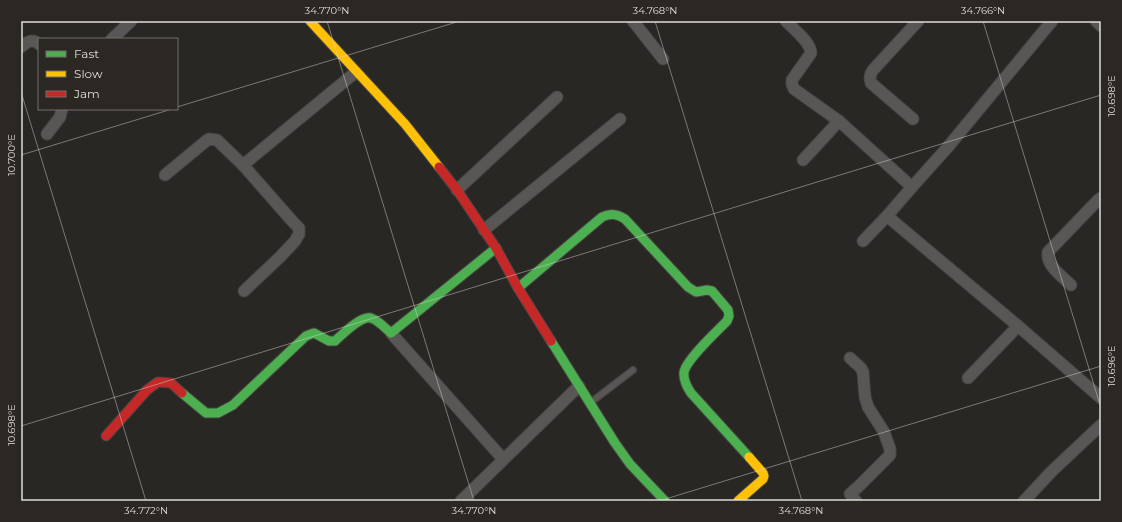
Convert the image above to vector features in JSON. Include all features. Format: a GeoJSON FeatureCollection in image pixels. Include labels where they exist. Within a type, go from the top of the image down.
{"type":"FeatureCollection","features":[{"type":"Feature","properties":{"kind":"street"},"geometry":{"type":"LineString","coordinates":[[113,38],[131,21]]}},
{"type":"Feature","properties":{"kind":"street"},"geometry":{"type":"LineString","coordinates":[[310,21],[405,124],[457,190],[496,248],[518,288],[615,443],[630,464],[665,501]]}},
{"type":"Feature","properties":{"kind":"street"},"geometry":{"type":"LineString","coordinates":[[633,21],[663,59]]}},
{"type":"Feature","properties":{"kind":"street"},"geometry":{"type":"LineString","coordinates":[[786,21],[808,43],[811,53],[792,80],[794,89],[839,121],[912,187]]}},
{"type":"Feature","properties":{"kind":"street"},"geometry":{"type":"LineString","coordinates":[[913,118],[871,83],[870,79],[871,72],[918,21]]}},
{"type":"Feature","properties":{"kind":"street"},"geometry":{"type":"LineString","coordinates":[[863,240],[887,216],[947,148],[1052,21]]}},
{"type":"Feature","properties":{"kind":"street"},"geometry":{"type":"LineString","coordinates":[[1096,21],[1101,26]]}},
{"type":"Feature","properties":{"kind":"street"},"geometry":{"type":"LineString","coordinates":[[21,47],[31,41],[35,41],[38,43]]}},
{"type":"Feature","properties":{"kind":"street"},"geometry":{"type":"LineString","coordinates":[[243,165],[356,72]]}},
{"type":"Feature","properties":{"kind":"street"},"geometry":{"type":"LineString","coordinates":[[457,190],[557,97]]}},
{"type":"Feature","properties":{"kind":"street"},"geometry":{"type":"LineString","coordinates":[[46,134],[60,116],[62,110]]}},
{"type":"Feature","properties":{"kind":"street"},"geometry":{"type":"LineString","coordinates":[[484,230],[620,119]]}},
{"type":"Feature","properties":{"kind":"street"},"geometry":{"type":"LineString","coordinates":[[803,160],[839,121]]}},
{"type":"Feature","properties":{"kind":"street"},"geometry":{"type":"LineString","coordinates":[[165,175],[206,141],[209,139],[216,140],[243,165],[299,228],[299,234],[295,241],[244,291]]}},
{"type":"Feature","properties":{"kind":"street"},"geometry":{"type":"LineString","coordinates":[[1071,284],[1051,266],[1048,252],[1101,198]]}},
{"type":"Feature","properties":{"kind":"street"},"geometry":{"type":"LineString","coordinates":[[518,288],[602,217],[612,214],[619,215],[625,219],[693,291],[712,291],[728,310],[729,316],[686,365],[683,376],[685,384],[691,393],[763,473],[763,479],[738,501]]}},
{"type":"Feature","properties":{"kind":"street"},"geometry":{"type":"LineString","coordinates":[[887,216],[1101,398]]}},
{"type":"Feature","properties":{"kind":"street"},"geometry":{"type":"LineString","coordinates":[[391,333],[496,248]]}},
{"type":"Feature","properties":{"kind":"street"},"geometry":{"type":"LineString","coordinates":[[106,436],[147,390],[158,382],[170,383],[206,413],[218,413],[233,405],[306,336],[314,333],[329,341],[335,342],[358,321],[372,318],[391,333],[504,459]]}},
{"type":"Feature","properties":{"kind":"street"},"geometry":{"type":"LineString","coordinates":[[968,378],[1018,326]]}},
{"type":"Feature","properties":{"kind":"street"},"geometry":{"type":"LineString","coordinates":[[849,499],[858,487],[890,455],[890,449],[884,432],[868,407],[865,397],[863,372],[850,358]]}},
{"type":"Feature","properties":{"kind":"street"},"geometry":{"type":"LineString","coordinates":[[461,501],[579,386]]}},
{"type":"Feature","properties":{"kind":"street"},"geometry":{"type":"LineString","coordinates":[[1024,501],[1052,471],[1101,425]]}},
{"type":"Feature","properties":{"kind":"lane"},"geometry":{"type":"LineString","coordinates":[[590,403],[633,370]]}},
{"type":"Feature","properties":{"kind":"traffic: fast"},"geometry":{"type":"LineString","coordinates":[[518,288],[602,217],[614,215],[625,219],[688,287],[696,292],[707,290],[712,291],[728,310],[729,316],[727,321],[690,360],[684,372],[684,378],[691,393],[749,457]]}},
{"type":"Feature","properties":{"kind":"traffic: fast"},"geometry":{"type":"LineString","coordinates":[[182,393],[206,413],[218,413],[233,405],[306,336],[314,333],[329,341],[335,341],[352,326],[367,318],[376,320],[391,333],[496,248]]}},
{"type":"Feature","properties":{"kind":"traffic: fast"},"geometry":{"type":"LineString","coordinates":[[551,341],[615,443],[630,464],[665,501]]}},
{"type":"Feature","properties":{"kind":"traffic: slow"},"geometry":{"type":"LineString","coordinates":[[310,21],[405,124],[439,167]]}},
{"type":"Feature","properties":{"kind":"traffic: slow"},"geometry":{"type":"LineString","coordinates":[[738,501],[763,479],[764,476],[749,457]]}},
{"type":"Feature","properties":{"kind":"traffic: jam"},"geometry":{"type":"LineString","coordinates":[[439,167],[457,190],[496,248],[518,288],[551,341]]}},
{"type":"Feature","properties":{"kind":"traffic: jam"},"geometry":{"type":"LineString","coordinates":[[106,436],[147,390],[158,382],[171,383],[182,393]]}}]}
